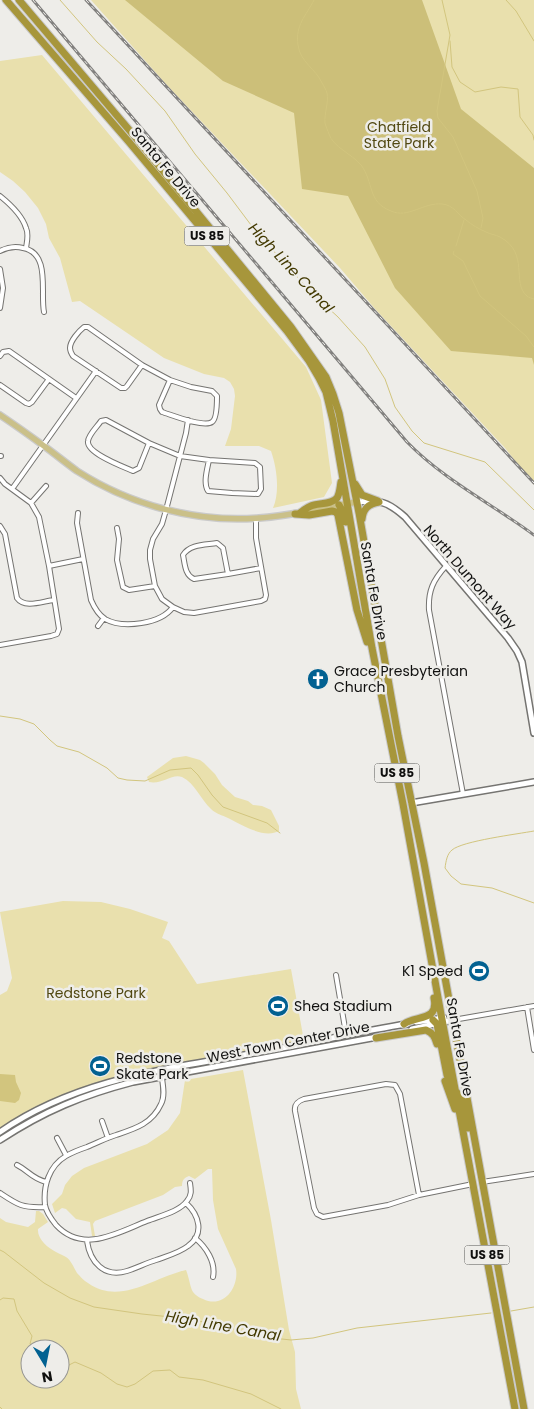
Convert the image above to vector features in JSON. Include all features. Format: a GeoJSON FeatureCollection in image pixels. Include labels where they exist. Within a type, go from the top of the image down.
{"type":"FeatureCollection","features":[{"type":"Feature","properties":{"kind":"highway","name":"Santa Fe Drive"},"geometry":{"type":"LineString","coordinates":[[6,0],[287,331],[309,361],[328,400],[372,648],[426,929],[447,1075],[455,1091],[461,1117],[515,1409]]}},
{"type":"Feature","properties":{"kind":"highway","name":"Santa Fe Drive"},"geometry":{"type":"LineString","coordinates":[[19,0],[136,138],[291,327],[326,377],[336,403],[362,530],[400,746],[436,929],[524,1409]]}},
{"type":"Feature","properties":{"kind":"highway"},"geometry":{"type":"LineString","coordinates":[[350,471],[360,493],[379,501]]}},
{"type":"Feature","properties":{"kind":"highway"},"geometry":{"type":"LineString","coordinates":[[297,513],[313,505],[331,502],[336,499],[340,492],[342,474]]}},
{"type":"Feature","properties":{"kind":"highway"},"geometry":{"type":"LineString","coordinates":[[362,530],[363,514],[366,508],[379,501]]}},
{"type":"Feature","properties":{"kind":"highway"},"geometry":{"type":"LineString","coordinates":[[339,505],[346,519],[360,606],[375,630],[393,728],[400,746]]}},
{"type":"Feature","properties":{"kind":"highway"},"geometry":{"type":"LineString","coordinates":[[297,513],[310,515],[332,511],[338,515],[357,610],[368,643],[372,648]]}},
{"type":"Feature","properties":{"kind":"highway"},"geometry":{"type":"LineString","coordinates":[[399,785],[404,789],[421,882],[429,913],[436,929]]}},
{"type":"Feature","properties":{"kind":"highway"},"geometry":{"type":"LineString","coordinates":[[404,1024],[409,1020],[431,1014],[435,1007],[424,944],[426,929]]}},
{"type":"Feature","properties":{"kind":"highway"},"geometry":{"type":"LineString","coordinates":[[376,1038],[426,1030],[431,1032],[436,1041],[443,1078],[456,1111],[461,1117]]}},
{"type":"Feature","properties":{"kind":"highway"},"geometry":{"type":"LineString","coordinates":[[455,1091],[460,1096],[463,1104],[483,1210],[492,1248],[496,1255]]}},
{"type":"Feature","properties":{"kind":"main road"},"geometry":{"type":"LineString","coordinates":[[0,415],[78,471],[105,487],[166,510],[208,517],[256,518],[297,513],[356,502]]}},
{"type":"Feature","properties":{"kind":"street"},"geometry":{"type":"LineString","coordinates":[[0,196],[19,215],[26,228],[28,236],[26,248]]}},
{"type":"Feature","properties":{"kind":"street"},"geometry":{"type":"LineString","coordinates":[[0,251],[15,247],[26,248],[38,259],[42,269],[44,284],[42,305],[44,312]]}},
{"type":"Feature","properties":{"kind":"street"},"geometry":{"type":"LineString","coordinates":[[0,269],[3,288],[0,308]]}},
{"type":"Feature","properties":{"kind":"street"},"geometry":{"type":"LineString","coordinates":[[142,365],[125,388],[117,386],[73,356],[70,346],[84,326],[91,328],[142,365],[170,380],[212,392],[217,396],[215,419],[208,424],[162,412],[159,405],[170,380]]}},
{"type":"Feature","properties":{"kind":"street"},"geometry":{"type":"LineString","coordinates":[[0,356],[3,352],[9,351],[76,398]]}},
{"type":"Feature","properties":{"kind":"street"},"geometry":{"type":"LineString","coordinates":[[12,489],[96,371]]}},
{"type":"Feature","properties":{"kind":"street"},"geometry":{"type":"LineString","coordinates":[[0,385],[29,404],[49,379]]}},
{"type":"Feature","properties":{"kind":"street"},"geometry":{"type":"LineString","coordinates":[[149,443],[139,468],[133,471],[91,449],[88,440],[101,421],[106,420],[149,443],[180,456],[255,463],[260,467],[260,489],[258,494],[208,491],[205,485],[209,460]]}},
{"type":"Feature","properties":{"kind":"street"},"geometry":{"type":"LineString","coordinates":[[188,420],[162,524],[153,539],[150,550],[155,586],[162,599],[184,612],[194,613],[265,599],[266,595],[256,538],[256,518]]}},
{"type":"Feature","properties":{"kind":"street"},"geometry":{"type":"LineString","coordinates":[[0,478],[30,503],[39,517],[59,629],[57,634],[0,645]]}},
{"type":"Feature","properties":{"kind":"street"},"geometry":{"type":"LineString","coordinates":[[30,503],[46,486]]}},
{"type":"Feature","properties":{"kind":"street"},"geometry":{"type":"LineString","coordinates":[[356,502],[379,501]]}},
{"type":"Feature","properties":{"kind":"street","name":"North Dumont Way"},"geometry":{"type":"LineString","coordinates":[[379,501],[390,505],[405,517],[517,651],[522,662],[534,733]]}},
{"type":"Feature","properties":{"kind":"street"},"geometry":{"type":"LineString","coordinates":[[78,513],[77,523],[91,600],[95,609],[104,618],[116,623],[132,624],[160,618],[173,607]]}},
{"type":"Feature","properties":{"kind":"street"},"geometry":{"type":"LineString","coordinates":[[0,526],[5,534],[17,598],[20,602],[26,604],[54,600]]}},
{"type":"Feature","properties":{"kind":"street"},"geometry":{"type":"LineString","coordinates":[[117,528],[119,539],[117,560],[123,587],[129,590],[155,586]]}},
{"type":"Feature","properties":{"kind":"street"},"geometry":{"type":"LineString","coordinates":[[228,574],[224,548],[217,543],[191,547],[183,555],[186,572],[194,579],[228,574],[261,568]]}},
{"type":"Feature","properties":{"kind":"street"},"geometry":{"type":"LineString","coordinates":[[49,566],[83,559]]}},
{"type":"Feature","properties":{"kind":"street"},"geometry":{"type":"LineString","coordinates":[[446,566],[436,577],[431,588],[429,610],[462,794]]}},
{"type":"Feature","properties":{"kind":"street"},"geometry":{"type":"LineString","coordinates":[[98,626],[104,618]]}},
{"type":"Feature","properties":{"kind":"street"},"geometry":{"type":"LineString","coordinates":[[412,803],[534,782]]}},
{"type":"Feature","properties":{"kind":"street"},"geometry":{"type":"LineString","coordinates":[[336,976],[346,1034]]}},
{"type":"Feature","properties":{"kind":"street"},"geometry":{"type":"LineString","coordinates":[[453,1020],[534,1006]]}},
{"type":"Feature","properties":{"kind":"street"},"geometry":{"type":"LineString","coordinates":[[527,1008],[534,1050]]}},
{"type":"Feature","properties":{"kind":"street","name":"West Town Center Drive"},"geometry":{"type":"LineString","coordinates":[[0,1132],[40,1108],[112,1080],[271,1051],[346,1034],[404,1024],[453,1020]]}},
{"type":"Feature","properties":{"kind":"street","name":"West Town Center Drive"},"geometry":{"type":"LineString","coordinates":[[0,1140],[22,1125],[62,1104],[106,1089],[376,1038],[384,1034],[439,1021]]}},
{"type":"Feature","properties":{"kind":"street"},"geometry":{"type":"LineString","coordinates":[[161,1071],[164,1094],[162,1104],[152,1117],[142,1126],[66,1156],[56,1164],[46,1182],[45,1207],[54,1223],[63,1232],[74,1238],[88,1241],[102,1239],[175,1210],[186,1203],[191,1193],[190,1183]]}},
{"type":"Feature","properties":{"kind":"street"},"geometry":{"type":"LineString","coordinates":[[419,1195],[400,1094],[395,1085],[386,1084],[304,1099],[296,1103],[294,1107],[314,1208],[317,1214],[323,1217],[473,1184]]}},
{"type":"Feature","properties":{"kind":"street"},"geometry":{"type":"LineString","coordinates":[[102,1121],[108,1138]]}},
{"type":"Feature","properties":{"kind":"street"},"geometry":{"type":"LineString","coordinates":[[57,1138],[66,1156]]}},
{"type":"Feature","properties":{"kind":"street"},"geometry":{"type":"LineString","coordinates":[[17,1165],[35,1179],[46,1182]]}},
{"type":"Feature","properties":{"kind":"street"},"geometry":{"type":"LineString","coordinates":[[482,1182],[534,1174]]}},
{"type":"Feature","properties":{"kind":"street"},"geometry":{"type":"LineString","coordinates":[[0,1193],[18,1205],[45,1207]]}},
{"type":"Feature","properties":{"kind":"street"},"geometry":{"type":"LineString","coordinates":[[88,1241],[88,1250],[93,1260],[100,1267],[108,1271],[125,1272],[190,1245],[198,1232],[199,1224],[194,1210],[186,1203]]}},
{"type":"Feature","properties":{"kind":"street"},"geometry":{"type":"LineString","coordinates":[[195,1238],[205,1246],[215,1271],[213,1277]]}},
{"type":"Feature","properties":{"kind":"green space","name":"Chatfield State Park"},"geometry":{"type":"Polygon","coordinates":[[[91,0],[534,0],[534,485],[505,448],[376,310],[340,268],[165,83],[91,0]]]}},
{"type":"Feature","properties":{"kind":"green space","name":"Chatfield State Park"},"geometry":{"type":"Polygon","coordinates":[[[125,0],[422,0],[461,109],[534,168],[534,365],[532,358],[451,351],[395,288],[348,196],[302,189],[294,113],[223,81],[125,0]]]}},
{"type":"Feature","properties":{"kind":"green space"},"geometry":{"type":"Polygon","coordinates":[[[42,55],[306,367],[321,400],[332,483],[324,497],[273,508],[277,480],[271,451],[259,446],[225,446],[231,429],[235,396],[230,382],[224,378],[204,374],[164,358],[80,301],[72,302],[60,258],[49,238],[46,224],[38,208],[25,192],[0,172],[0,61],[42,55]]]}},
{"type":"Feature","properties":{"kind":"green space"},"geometry":{"type":"Polygon","coordinates":[[[186,756],[204,763],[215,774],[222,785],[235,797],[271,810],[279,826],[279,831],[273,833],[260,832],[213,811],[191,783],[182,777],[178,776],[158,782],[149,782],[147,777],[173,758],[186,756]]]}},
{"type":"Feature","properties":{"kind":"green space","name":"Redstone Park"},"geometry":{"type":"Polygon","coordinates":[[[63,901],[101,902],[130,909],[168,922],[162,938],[169,941],[197,984],[291,969],[304,1041],[216,1058],[199,1059],[115,1078],[68,1093],[45,1103],[0,1129],[0,995],[7,991],[12,978],[0,912],[63,901]]]}},
{"type":"Feature","properties":{"kind":"green space"},"geometry":{"type":"Polygon","coordinates":[[[243,1070],[289,1330],[295,1352],[296,1389],[301,1409],[0,1409],[0,1218],[6,1222],[28,1227],[35,1222],[36,1211],[39,1211],[48,1222],[38,1229],[41,1240],[50,1248],[68,1258],[77,1273],[85,1281],[100,1289],[112,1292],[125,1291],[186,1270],[193,1292],[202,1299],[217,1301],[223,1299],[232,1289],[235,1283],[236,1269],[218,1229],[213,1200],[212,1169],[208,1169],[195,1179],[189,1176],[185,1178],[182,1186],[175,1187],[163,1195],[95,1221],[93,1224],[95,1236],[92,1236],[90,1222],[76,1219],[66,1209],[62,1208],[55,1213],[52,1204],[62,1194],[65,1185],[72,1176],[84,1168],[147,1144],[168,1130],[180,1113],[185,1080],[243,1070]]]}},
{"type":"Feature","properties":{"kind":"shaded area"},"geometry":{"type":"Polygon","coordinates":[[[0,1074],[15,1075],[21,1093],[19,1100],[15,1103],[0,1101],[0,1074]]]}},
{"type":"Feature","properties":{"kind":"waterway","name":"High Line Canal"},"geometry":{"type":"LineString","coordinates":[[60,0],[97,42],[126,69],[165,111],[195,154],[257,233],[365,347],[385,379],[395,407],[412,431],[424,443],[485,462],[534,510]]}},
{"type":"Feature","properties":{"kind":"waterway"},"geometry":{"type":"LineString","coordinates":[[314,0],[302,21],[297,38],[299,51],[327,92],[325,123],[331,139],[361,165],[374,197],[383,207],[397,213],[404,213],[429,205],[446,205],[453,208],[476,227],[500,237],[509,244],[515,251],[518,259],[522,290],[528,297],[534,299]]}},
{"type":"Feature","properties":{"kind":"waterway"},"geometry":{"type":"LineString","coordinates":[[442,0],[450,35],[437,111],[438,118],[453,137],[477,191],[483,218],[481,228]]}},
{"type":"Feature","properties":{"kind":"waterway"},"geometry":{"type":"LineString","coordinates":[[506,0],[516,11],[534,41]]}},
{"type":"Feature","properties":{"kind":"waterway"},"geometry":{"type":"LineString","coordinates":[[450,41],[452,67],[460,82],[475,92],[501,87],[518,89],[520,117],[533,135],[534,140]]}},
{"type":"Feature","properties":{"kind":"waterway"},"geometry":{"type":"LineString","coordinates":[[456,246],[464,220]]}},
{"type":"Feature","properties":{"kind":"waterway"},"geometry":{"type":"LineString","coordinates":[[454,251],[453,254],[463,261],[480,296],[526,336],[534,347]]}},
{"type":"Feature","properties":{"kind":"waterway"},"geometry":{"type":"LineString","coordinates":[[0,716],[20,719],[34,724],[57,746],[79,752],[107,768],[118,778],[145,781],[170,770],[191,768],[223,807],[267,823],[280,833]]}},
{"type":"Feature","properties":{"kind":"waterway","name":"High Line Canal"},"geometry":{"type":"LineString","coordinates":[[534,831],[478,841],[458,847],[449,854],[445,868],[461,884],[492,888],[534,903]]}},
{"type":"Feature","properties":{"kind":"waterway","name":"High Line Canal"},"geometry":{"type":"LineString","coordinates":[[0,1250],[44,1283],[70,1298],[94,1307],[190,1319],[273,1338],[291,1340],[313,1338],[357,1328],[491,1313]]}},
{"type":"Feature","properties":{"kind":"waterway"},"geometry":{"type":"LineString","coordinates":[[0,1300],[3,1298],[14,1299],[17,1311],[32,1336],[31,1339]]}},
{"type":"Feature","properties":{"kind":"waterway","name":"High Line Canal"},"geometry":{"type":"LineString","coordinates":[[511,1311],[534,1307]]}},
{"type":"Feature","properties":{"kind":"waterway"},"geometry":{"type":"LineString","coordinates":[[70,1364],[75,1362],[101,1373],[117,1384],[127,1387],[135,1384],[153,1371],[170,1370],[179,1377],[203,1380],[251,1394],[281,1409]]}},
{"type":"Feature","properties":{"kind":"railway"},"geometry":{"type":"LineString","coordinates":[[33,0],[407,442],[421,456],[452,480],[534,535]]}},
{"type":"Feature","properties":{"kind":"railway"},"geometry":{"type":"LineString","coordinates":[[86,0],[534,483]]}},
{"type":"Feature","properties":{"kind":"place","name":"Grace Presbyterian Church"},"geometry":{"type":"Point","coordinates":[318,679]}},
{"type":"Feature","properties":{"kind":"place","name":"K1 Speed"},"geometry":{"type":"Point","coordinates":[479,971]}},
{"type":"Feature","properties":{"kind":"place","name":"Shea Stadium"},"geometry":{"type":"Point","coordinates":[278,1006]}},
{"type":"Feature","properties":{"kind":"place","name":"Redstone Skate Park"},"geometry":{"type":"Point","coordinates":[100,1066]}}]}
